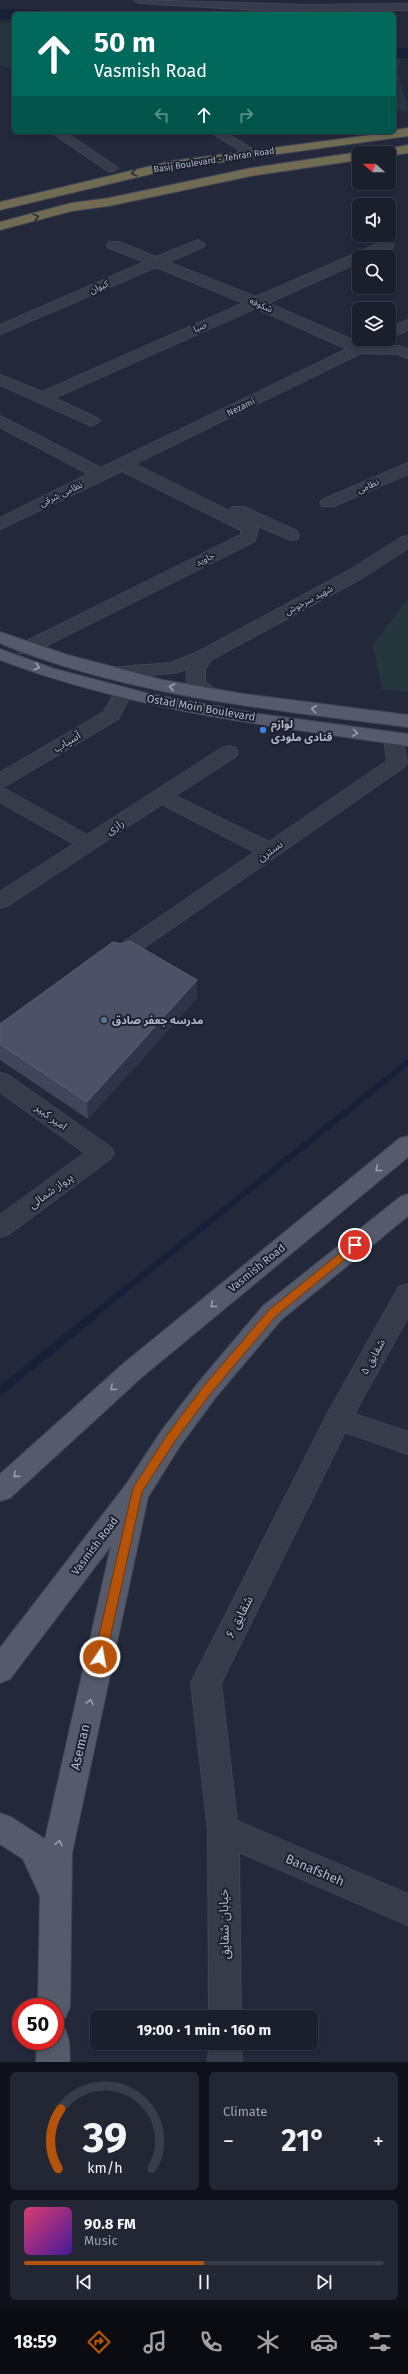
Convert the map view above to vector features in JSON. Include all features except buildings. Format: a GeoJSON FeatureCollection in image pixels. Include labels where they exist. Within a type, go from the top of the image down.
{"type":"FeatureCollection","features":[{"type":"Feature","properties":{"kind":"highway"},"geometry":{"type":"LineString","coordinates":[[396,126],[408,124]]}},
{"type":"Feature","properties":{"kind":"highway","name":"Basij Boulevard - Tehran Road"},"geometry":{"type":"LineString","coordinates":[[396,134],[408,132]]}},
{"type":"Feature","properties":{"kind":"highway"},"geometry":{"type":"LineString","coordinates":[[172,165],[245,148],[339,134]]}},
{"type":"Feature","properties":{"kind":"highway","name":"Basij Boulevard - Tehran Road"},"geometry":{"type":"LineString","coordinates":[[0,206],[172,165],[394,134]]}},
{"type":"Feature","properties":{"kind":"highway","name":"Basij Boulevard - Tehran Road"},"geometry":{"type":"LineString","coordinates":[[71,207],[108,195],[206,172],[271,160],[408,142]]}},
{"type":"Feature","properties":{"kind":"highway"},"geometry":{"type":"LineString","coordinates":[[396,151],[408,149]]}},
{"type":"Feature","properties":{"kind":"highway"},"geometry":{"type":"LineString","coordinates":[[0,226],[71,207],[109,202],[251,172],[352,157]]}},
{"type":"Feature","properties":{"kind":"main road","name":"Ostad Moin Boulevard"},"geometry":{"type":"LineString","coordinates":[[0,637],[25,649],[108,673],[214,695],[408,721]]}},
{"type":"Feature","properties":{"kind":"main road","name":"Ostad Moin Boulevard"},"geometry":{"type":"LineString","coordinates":[[2,657],[95,686],[185,707],[401,739]]}},
{"type":"Feature","properties":{"kind":"main road","name":"Vasmish Road"},"geometry":{"type":"LineString","coordinates":[[0,1490],[133,1370],[408,1144]]}},
{"type":"Feature","properties":{"kind":"main road","name":"Vasmish Road"},"geometry":{"type":"LineString","coordinates":[[0,1670],[137,1491],[171,1438],[207,1390],[272,1313],[396,1222],[408,1203]]}},
{"type":"Feature","properties":{"kind":"main road","name":"Aseman"},"geometry":{"type":"LineString","coordinates":[[54,1998],[57,1853],[137,1491]]}},
{"type":"Feature","properties":{"kind":"main road"},"geometry":{"type":"LineString","coordinates":[[0,1827],[34,1849],[56,1896]]}},
{"type":"Feature","properties":{"kind":"main road"},"geometry":{"type":"LineString","coordinates":[[53,2050],[53,2062]]}},
{"type":"Feature","properties":{"kind":"street"},"geometry":{"type":"LineString","coordinates":[[139,0],[185,4],[306,9],[395,4],[408,7]]}},
{"type":"Feature","properties":{"kind":"street"},"geometry":{"type":"LineString","coordinates":[[60,134],[112,168]]}},
{"type":"Feature","properties":{"kind":"street"},"geometry":{"type":"LineString","coordinates":[[220,134],[245,148]]}},
{"type":"Feature","properties":{"kind":"street","name":"کیوان"},"geometry":{"type":"LineString","coordinates":[[0,330],[198,244]]}},
{"type":"Feature","properties":{"kind":"street","name":"شکوفه"},"geometry":{"type":"LineString","coordinates":[[114,245],[255,302],[360,349],[405,350]]}},
{"type":"Feature","properties":{"kind":"street","name":"صبا"},"geometry":{"type":"LineString","coordinates":[[376,250],[388,245]]}},
{"type":"Feature","properties":{"kind":"street","name":"صبا"},"geometry":{"type":"LineString","coordinates":[[42,398],[352,260]]}},
{"type":"Feature","properties":{"kind":"street"},"geometry":{"type":"LineString","coordinates":[[396,330],[408,324]]}},
{"type":"Feature","properties":{"kind":"street"},"geometry":{"type":"LineString","coordinates":[[360,349],[366,346]]}},
{"type":"Feature","properties":{"kind":"street","name":"Nezami"},"geometry":{"type":"LineString","coordinates":[[128,462],[360,349]]}},
{"type":"Feature","properties":{"kind":"street"},"geometry":{"type":"LineString","coordinates":[[0,379],[92,421]]}},
{"type":"Feature","properties":{"kind":"street"},"geometry":{"type":"LineString","coordinates":[[0,421],[102,475]]}},
{"type":"Feature","properties":{"kind":"street"},"geometry":{"type":"LineString","coordinates":[[0,439],[21,431]]}},
{"type":"Feature","properties":{"kind":"street"},"geometry":{"type":"LineString","coordinates":[[128,462],[291,535]]}},
{"type":"Feature","properties":{"kind":"street","name":"نظامی شرقی"},"geometry":{"type":"LineString","coordinates":[[0,524],[128,462]]}},
{"type":"Feature","properties":{"kind":"street","name":"جاوید"},"geometry":{"type":"LineString","coordinates":[[25,649],[249,537],[250,528],[128,462]]}},
{"type":"Feature","properties":{"kind":"street","name":"نظامی"},"geometry":{"type":"LineString","coordinates":[[328,503],[408,468]]}},
{"type":"Feature","properties":{"kind":"street","name":"شهید سرخوش"},"geometry":{"type":"LineString","coordinates":[[108,673],[174,668],[206,655],[356,574],[408,541]]}},
{"type":"Feature","properties":{"kind":"street"},"geometry":{"type":"LineString","coordinates":[[206,655],[196,669],[196,684],[214,695]]}},
{"type":"Feature","properties":{"kind":"street","name":"آسیاب"},"geometry":{"type":"LineString","coordinates":[[0,781],[111,715],[124,693]]}},
{"type":"Feature","properties":{"kind":"street","name":"نسترن"},"geometry":{"type":"LineString","coordinates":[[122,953],[397,764],[401,739]]}},
{"type":"Feature","properties":{"kind":"street","name":"رازی"},"geometry":{"type":"LineString","coordinates":[[0,901],[229,752]]}},
{"type":"Feature","properties":{"kind":"street"},"geometry":{"type":"LineString","coordinates":[[0,794],[88,844]]}},
{"type":"Feature","properties":{"kind":"street"},"geometry":{"type":"LineString","coordinates":[[161,796],[270,851]]}},
{"type":"Feature","properties":{"kind":"street","name":"امیر کبیر"},"geometry":{"type":"LineString","coordinates":[[0,1081],[102,1153]]}},
{"type":"Feature","properties":{"kind":"street","name":"پرواز شمالی"},"geometry":{"type":"LineString","coordinates":[[0,1228],[102,1153]]}},
{"type":"Feature","properties":{"kind":"street","name":"شقایق ۵"},"geometry":{"type":"LineString","coordinates":[[338,1419],[408,1294]]}},
{"type":"Feature","properties":{"kind":"street"},"geometry":{"type":"LineString","coordinates":[[338,1419],[408,1443]]}},
{"type":"Feature","properties":{"kind":"street","name":"شقایق ۶"},"geometry":{"type":"LineString","coordinates":[[223,1830],[206,1683],[338,1419]]}},
{"type":"Feature","properties":{"kind":"street","name":"Banafsheh"},"geometry":{"type":"LineString","coordinates":[[223,1830],[408,1910]]}},
{"type":"Feature","properties":{"kind":"street","name":"خیابان شقایق"},"geometry":{"type":"LineString","coordinates":[[223,1830],[225,2010]]}},
{"type":"Feature","properties":{"kind":"street"},"geometry":{"type":"LineString","coordinates":[[225,2050],[225,2062]]}},
{"type":"Feature","properties":{"kind":"shaded area"},"geometry":{"type":"Polygon","coordinates":[[[0,22],[12,23],[12,69],[0,65],[0,22]]]}},
{"type":"Feature","properties":{"kind":"shaded area"},"geometry":{"type":"Polygon","coordinates":[[[396,54],[402,54],[398,71],[408,111],[396,111],[396,54]]]}},
{"type":"Feature","properties":{"kind":"shaded area"},"geometry":{"type":"Polygon","coordinates":[[[408,598],[408,692],[382,689],[373,645],[408,598]]]}},
{"type":"Feature","properties":{"kind":"waterway"},"geometry":{"type":"LineString","coordinates":[[0,14],[12,14]]}},
{"type":"Feature","properties":{"kind":"waterway"},"geometry":{"type":"LineString","coordinates":[[396,53],[408,53]]}},
{"type":"Feature","properties":{"kind":"waterway"},"geometry":{"type":"LineString","coordinates":[[91,1317],[408,1062]]}},
{"type":"Feature","properties":{"kind":"waterway"},"geometry":{"type":"LineString","coordinates":[[0,1391],[93,1316]]}},
{"type":"Feature","properties":{"kind":"place","name":"لوازم قنادی ملودی"},"geometry":{"type":"Point","coordinates":[263,730]}},
{"type":"Feature","properties":{"kind":"place","name":"مدرسه جعفر صادق"},"geometry":{"type":"Point","coordinates":[104,1020]}},
{"type":"Feature","properties":{"kind":"route"},"geometry":{"type":"LineString","coordinates":[[100,1657],[137,1491],[171,1438],[207,1390],[272,1313],[355,1245]]}}]}
